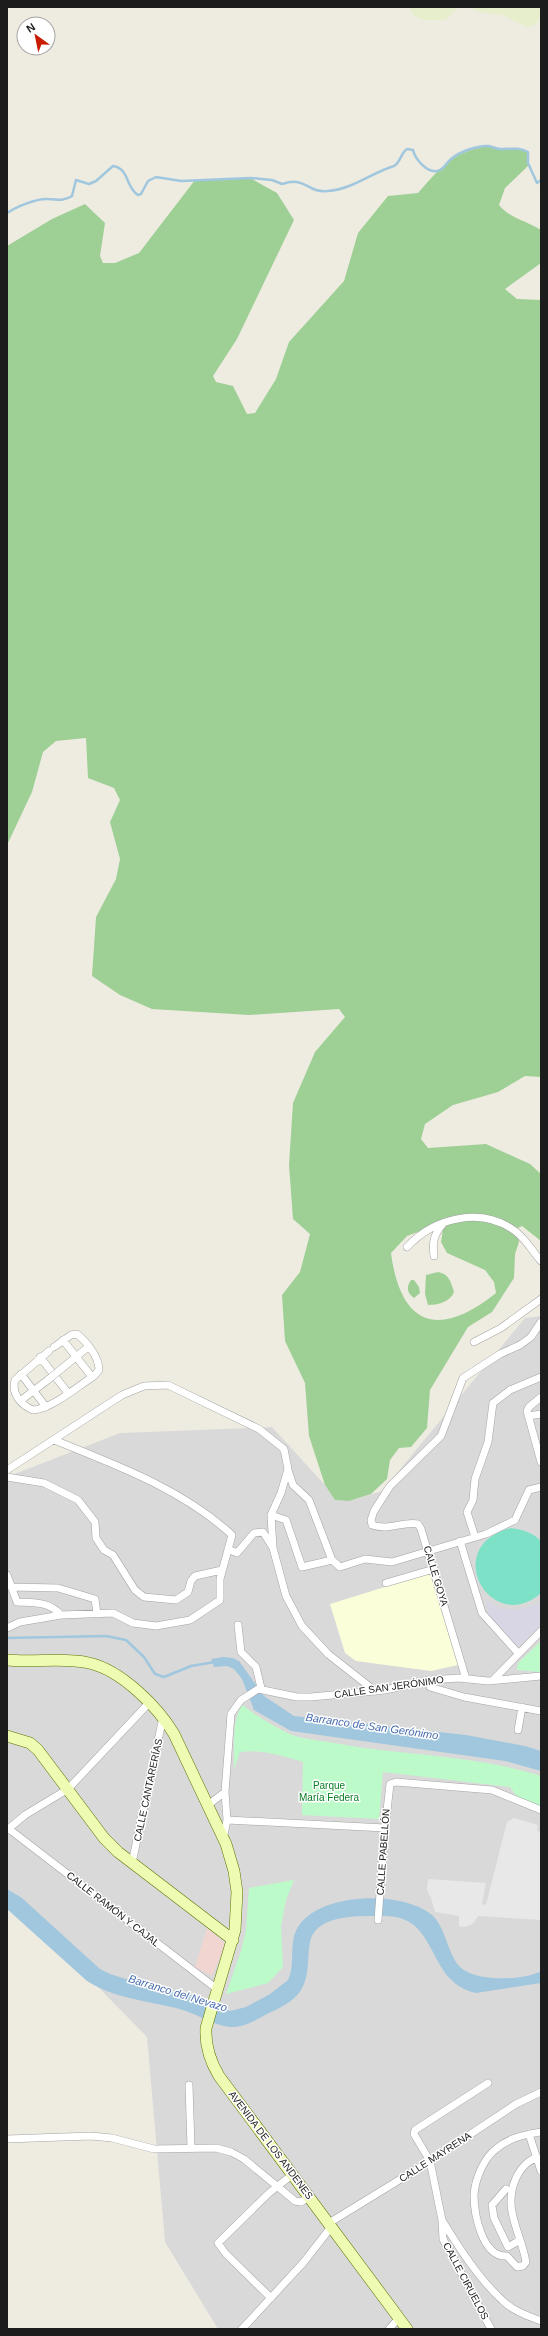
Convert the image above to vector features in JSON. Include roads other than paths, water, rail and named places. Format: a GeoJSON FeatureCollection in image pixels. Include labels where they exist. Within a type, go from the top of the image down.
{"type":"FeatureCollection","features":[{"type":"Feature","properties":{"kind":"main road","name":"AVENIDA DE LOS ANDENES"},"geometry":{"type":"LineString","coordinates":[[7,1660],[90,1663],[118,1677],[163,1717],[182,1748],[211,1804],[215,1820],[234,1871],[238,1892],[238,1918],[233,1940],[215,1993],[206,2028],[207,2049],[215,2069],[407,2329]]}},
{"type":"Feature","properties":{"kind":"main road"},"geometry":{"type":"LineString","coordinates":[[7,1736],[35,1746],[104,1838],[132,1863],[233,1940]]}},
{"type":"Feature","properties":{"kind":"street"},"geometry":{"type":"LineString","coordinates":[[407,1247],[428,1228],[444,1222],[458,1218],[490,1219],[507,1226],[523,1238],[541,1261]]}},
{"type":"Feature","properties":{"kind":"street"},"geometry":{"type":"LineString","coordinates":[[434,1256],[433,1240],[436,1231],[444,1222]]}},
{"type":"Feature","properties":{"kind":"street"},"geometry":{"type":"LineString","coordinates":[[474,1342],[501,1328],[541,1299]]}},
{"type":"Feature","properties":{"kind":"street","name":"CALLE GOYA"},"geometry":{"type":"LineString","coordinates":[[466,1679],[429,1551],[418,1524],[413,1523],[394,1528],[379,1528],[372,1525],[371,1520],[374,1511],[390,1486],[441,1436],[463,1378],[500,1354],[520,1345],[531,1337],[541,1322]]}},
{"type":"Feature","properties":{"kind":"street"},"geometry":{"type":"LineString","coordinates":[[77,1334],[88,1347],[99,1363],[99,1370],[92,1377],[46,1407],[33,1410],[20,1401],[13,1386],[15,1380],[40,1357],[71,1335],[77,1334]]}},
{"type":"Feature","properties":{"kind":"street"},"geometry":{"type":"LineString","coordinates":[[63,1340],[92,1377]]}},
{"type":"Feature","properties":{"kind":"street"},"geometry":{"type":"LineString","coordinates":[[20,1401],[88,1347]]}},
{"type":"Feature","properties":{"kind":"street"},"geometry":{"type":"LineString","coordinates":[[40,1357],[68,1393]]}},
{"type":"Feature","properties":{"kind":"street"},"geometry":{"type":"LineString","coordinates":[[21,1374],[46,1407]]}},
{"type":"Feature","properties":{"kind":"street"},"geometry":{"type":"LineString","coordinates":[[475,1537],[467,1512],[473,1500],[475,1479],[488,1442],[493,1403],[510,1390],[541,1377]]}},
{"type":"Feature","properties":{"kind":"street"},"geometry":{"type":"LineString","coordinates":[[7,1470],[122,1395],[144,1386],[168,1385],[259,1429],[284,1449],[288,1470],[293,1485],[309,1500],[332,1560],[340,1567],[365,1559],[392,1562],[475,1537],[510,1523],[518,1514],[529,1490],[541,1487]]}},
{"type":"Feature","properties":{"kind":"street"},"geometry":{"type":"LineString","coordinates":[[541,1397],[529,1407],[528,1416],[541,1462]]}},
{"type":"Feature","properties":{"kind":"street"},"geometry":{"type":"LineString","coordinates":[[528,1416],[541,1414]]}},
{"type":"Feature","properties":{"kind":"street"},"geometry":{"type":"LineString","coordinates":[[7,1628],[20,1622],[61,1615],[113,1613],[133,1623],[156,1626],[190,1620],[220,1600],[222,1570],[232,1535],[212,1516],[185,1499],[122,1468],[54,1440]]}},
{"type":"Feature","properties":{"kind":"street"},"geometry":{"type":"LineString","coordinates":[[273,1548],[271,1515],[281,1493],[288,1470]]}},
{"type":"Feature","properties":{"kind":"street"},"geometry":{"type":"LineString","coordinates":[[7,1477],[44,1482],[78,1500],[95,1522],[96,1538],[104,1550],[113,1555],[135,1590],[144,1597],[176,1600],[188,1592],[191,1581],[195,1576],[222,1570]]}},
{"type":"Feature","properties":{"kind":"street"},"geometry":{"type":"LineString","coordinates":[[271,1515],[286,1520],[302,1567],[332,1560]]}},
{"type":"Feature","properties":{"kind":"street"},"geometry":{"type":"LineString","coordinates":[[228,1549],[237,1554],[248,1538],[260,1531],[268,1536],[273,1548],[286,1596],[302,1626],[328,1654],[375,1691]]}},
{"type":"Feature","properties":{"kind":"street"},"geometry":{"type":"LineString","coordinates":[[460,1541],[482,1612],[518,1653]]}},
{"type":"Feature","properties":{"kind":"street"},"geometry":{"type":"LineString","coordinates":[[386,1583],[434,1569]]}},
{"type":"Feature","properties":{"kind":"street"},"geometry":{"type":"LineString","coordinates":[[7,1575],[16,1602],[43,1604],[55,1608],[61,1615]]}},
{"type":"Feature","properties":{"kind":"street"},"geometry":{"type":"LineString","coordinates":[[11,1587],[58,1588],[95,1599],[98,1614]]}},
{"type":"Feature","properties":{"kind":"street"},"geometry":{"type":"LineString","coordinates":[[223,1839],[227,1820],[225,1792],[231,1714],[237,1704],[248,1694],[259,1689],[256,1666],[241,1652],[238,1625]]}},
{"type":"Feature","properties":{"kind":"street"},"geometry":{"type":"LineString","coordinates":[[493,1680],[518,1653],[541,1632]]}},
{"type":"Feature","properties":{"kind":"street","name":"CALLE SAN JERÓNIMO"},"geometry":{"type":"LineString","coordinates":[[259,1689],[297,1697],[375,1691],[430,1680],[493,1680],[541,1676]]}},
{"type":"Feature","properties":{"kind":"street"},"geometry":{"type":"LineString","coordinates":[[430,1680],[430,1687],[464,1697],[541,1711]]}},
{"type":"Feature","properties":{"kind":"street"},"geometry":{"type":"LineString","coordinates":[[8,1829],[25,1815],[68,1789],[149,1703]]}},
{"type":"Feature","properties":{"kind":"street"},"geometry":{"type":"LineString","coordinates":[[518,1730],[522,1707]]}},
{"type":"Feature","properties":{"kind":"street","name":"CALLE CANTARERÍAS"},"geometry":{"type":"LineString","coordinates":[[132,1863],[163,1717]]}},
{"type":"Feature","properties":{"kind":"street","name":"CALLE PABELLÓN"},"geometry":{"type":"LineString","coordinates":[[378,1920],[384,1828],[390,1784],[396,1782],[492,1790],[541,1810]]}},
{"type":"Feature","properties":{"kind":"street"},"geometry":{"type":"LineString","coordinates":[[211,1804],[225,1792]]}},
{"type":"Feature","properties":{"kind":"street"},"geometry":{"type":"LineString","coordinates":[[211,1804],[218,1802],[226,1808]]}},
{"type":"Feature","properties":{"kind":"street"},"geometry":{"type":"LineString","coordinates":[[215,1820],[220,1826],[225,1824],[227,1820]]}},
{"type":"Feature","properties":{"kind":"street"},"geometry":{"type":"LineString","coordinates":[[227,1820],[384,1828]]}},
{"type":"Feature","properties":{"kind":"street","name":"CALLE RAMÓN Y CAJAL"},"geometry":{"type":"LineString","coordinates":[[8,1829],[215,1993]]}},
{"type":"Feature","properties":{"kind":"street"},"geometry":{"type":"LineString","coordinates":[[430,2161],[414,2136],[415,2130],[488,2083]]}},
{"type":"Feature","properties":{"kind":"street"},"geometry":{"type":"LineString","coordinates":[[189,2085],[191,2148]]}},
{"type":"Feature","properties":{"kind":"street","name":"CALLE MAYRENA"},"geometry":{"type":"LineString","coordinates":[[330,2225],[516,2104],[541,2092]]}},
{"type":"Feature","properties":{"kind":"street"},"geometry":{"type":"LineString","coordinates":[[537,2157],[527,2162],[520,2170],[514,2183],[510,2203],[526,2262],[523,2266],[517,2267],[507,2256],[498,2256],[495,2254],[481,2235],[474,2195],[478,2177],[487,2158],[496,2148],[513,2137],[541,2132]]}},
{"type":"Feature","properties":{"kind":"street"},"geometry":{"type":"LineString","coordinates":[[529,2134],[541,2171]]}},
{"type":"Feature","properties":{"kind":"street"},"geometry":{"type":"LineString","coordinates":[[7,2139],[97,2136],[154,2148],[216,2148],[231,2152],[244,2159],[276,2187],[299,2203],[310,2196]]}},
{"type":"Feature","properties":{"kind":"street","name":"CALLE CIRUELOS"},"geometry":{"type":"LineString","coordinates":[[430,2161],[451,2256],[491,2329]]}},
{"type":"Feature","properties":{"kind":"street"},"geometry":{"type":"LineString","coordinates":[[271,2298],[226,2254],[218,2243],[276,2187],[293,2174]]}},
{"type":"Feature","properties":{"kind":"street"},"geometry":{"type":"LineString","coordinates":[[506,2190],[492,2205],[494,2218],[508,2247],[520,2240]]}},
{"type":"Feature","properties":{"kind":"street"},"geometry":{"type":"LineString","coordinates":[[242,2329],[303,2263],[330,2225]]}},
{"type":"Feature","properties":{"kind":"street"},"geometry":{"type":"LineString","coordinates":[[445,2233],[503,2302],[522,2313],[541,2321]]}},
{"type":"Feature","properties":{"kind":"street"},"geometry":{"type":"LineString","coordinates":[[389,2329],[399,2318]]}},
{"type":"Feature","properties":{"kind":"water"},"geometry":{"type":"Polygon","coordinates":[[[224,1657],[233,1658],[239,1661],[264,1696],[294,1716],[466,1735],[525,1746],[541,1751],[541,1771],[505,1761],[291,1731],[254,1710],[242,1679],[234,1669],[227,1666],[214,1667],[211,1659],[224,1657]]]}},
{"type":"Feature","properties":{"kind":"water","name":"Barranco del Nevazo"},"geometry":{"type":"Polygon","coordinates":[[[7,1889],[22,1898],[100,1969],[110,1974],[161,1990],[191,1995],[230,2011],[246,2007],[270,1994],[288,1980],[292,1967],[293,1939],[298,1927],[309,1915],[324,1907],[342,1901],[362,1898],[402,1901],[419,1907],[432,1915],[437,1920],[444,1933],[455,1960],[459,1966],[466,1971],[475,1975],[486,1977],[511,1978],[523,1977],[541,1971],[541,1983],[476,1993],[459,1986],[448,1976],[424,1937],[415,1926],[402,1919],[384,1916],[341,1918],[330,1921],[321,1926],[314,1933],[310,1942],[306,1979],[301,1990],[294,1998],[281,2007],[249,2023],[235,2027],[223,2026],[190,2012],[119,1995],[97,1987],[87,1981],[7,1909],[7,1889]]]}},
{"type":"Feature","properties":{"kind":"waterway"},"geometry":{"type":"LineString","coordinates":[[7,213],[33,201],[43,199],[63,200],[69,198],[72,196],[76,180],[89,184],[96,181],[113,166],[125,174],[131,188],[138,195],[141,194],[148,181],[156,177],[181,181],[250,178],[272,180],[282,184],[297,182],[315,190],[328,191],[337,190],[354,184],[394,166],[407,149],[413,150],[419,161],[426,168],[437,171],[459,154],[474,148],[489,146],[499,149],[525,150],[528,152],[528,163],[537,183],[541,180]]}},
{"type":"Feature","properties":{"kind":"waterway","name":"Barranco de San Gerónimo"},"geometry":{"type":"LineString","coordinates":[[7,1638],[106,1636],[126,1640],[144,1657],[155,1674],[164,1677],[191,1666],[215,1662]]}},
{"type":"Feature","properties":{"kind":"park label","name":"Parque María Federa"},"geometry":{"type":"Point","coordinates":[329,1790]}}]}
